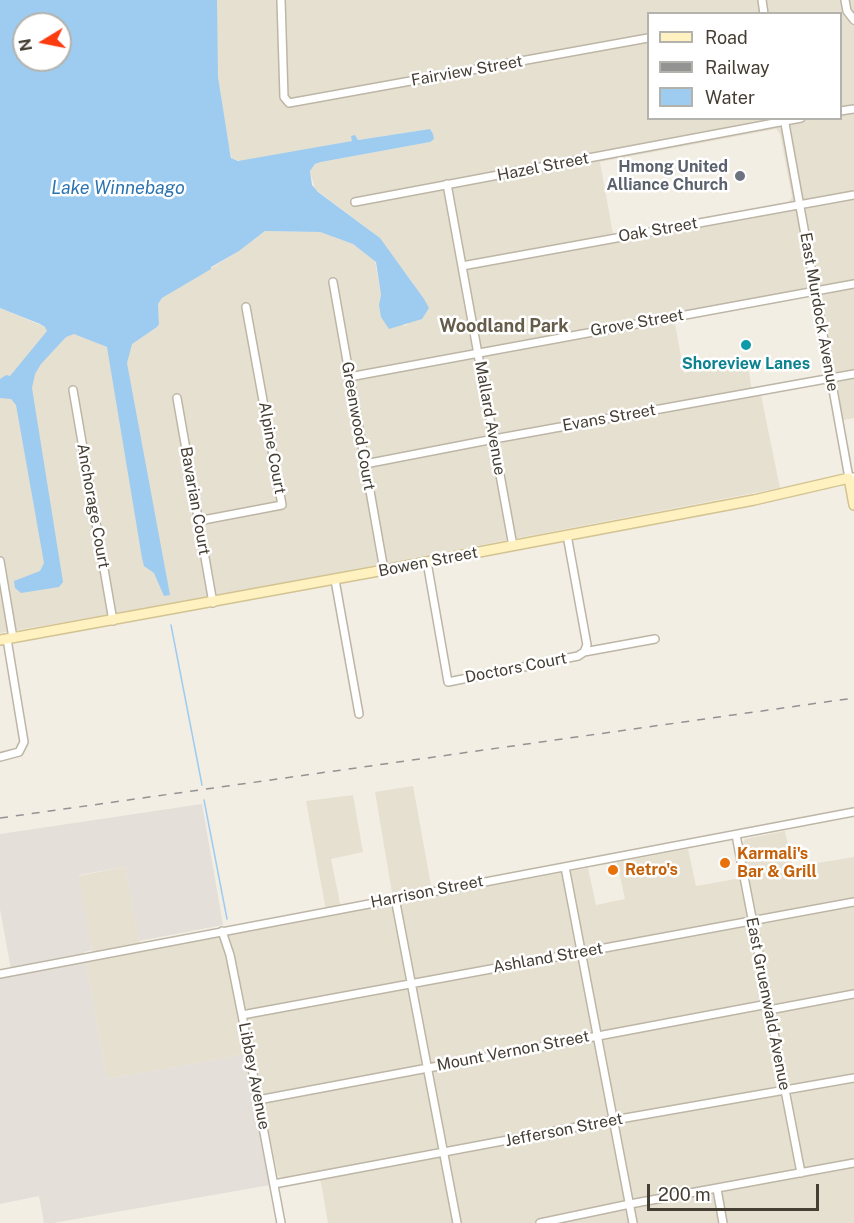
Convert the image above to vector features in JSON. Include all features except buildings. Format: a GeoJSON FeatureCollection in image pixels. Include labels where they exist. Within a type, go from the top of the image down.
{"type":"FeatureCollection","features":[{"type":"Feature","properties":{"kind":"main road","name":"East Murdock Avenue"},"geometry":{"type":"LineString","coordinates":[[851,478],[854,505]]}},
{"type":"Feature","properties":{"kind":"main road","name":"Bowen Street"},"geometry":{"type":"LineString","coordinates":[[7,639],[335,580],[754,500],[851,478]]}},
{"type":"Feature","properties":{"kind":"street","name":"Fairview Street"},"geometry":{"type":"LineString","coordinates":[[281,0],[284,97],[292,103],[647,38]]}},
{"type":"Feature","properties":{"kind":"street"},"geometry":{"type":"LineString","coordinates":[[844,0],[847,11],[854,20]]}},
{"type":"Feature","properties":{"kind":"street","name":"Hazel Street"},"geometry":{"type":"LineString","coordinates":[[355,202],[784,120]]}},
{"type":"Feature","properties":{"kind":"street","name":"East Murdock Avenue"},"geometry":{"type":"LineString","coordinates":[[784,120],[851,478]]}},
{"type":"Feature","properties":{"kind":"street","name":"Mallard Avenue"},"geometry":{"type":"LineString","coordinates":[[447,184],[513,546]]}},
{"type":"Feature","properties":{"kind":"street","name":"Oak Street"},"geometry":{"type":"LineString","coordinates":[[462,266],[854,195]]}},
{"type":"Feature","properties":{"kind":"street","name":"Greenwood Court"},"geometry":{"type":"LineString","coordinates":[[333,282],[384,570]]}},
{"type":"Feature","properties":{"kind":"street","name":"Grove Street"},"geometry":{"type":"LineString","coordinates":[[350,377],[854,284]]}},
{"type":"Feature","properties":{"kind":"street","name":"Alpine Court"},"geometry":{"type":"LineString","coordinates":[[198,521],[282,505],[246,307]]}},
{"type":"Feature","properties":{"kind":"street","name":"Evans Street"},"geometry":{"type":"LineString","coordinates":[[365,464],[854,374]]}},
{"type":"Feature","properties":{"kind":"street","name":"Anchorage Court"},"geometry":{"type":"LineString","coordinates":[[73,390],[112,621]]}},
{"type":"Feature","properties":{"kind":"street","name":"Bavarian Court"},"geometry":{"type":"LineString","coordinates":[[177,398],[213,603]]}},
{"type":"Feature","properties":{"kind":"street","name":"Doctors Court"},"geometry":{"type":"LineString","coordinates":[[427,562],[448,681],[578,656],[584,652],[587,645],[567,535]]}},
{"type":"Feature","properties":{"kind":"street"},"geometry":{"type":"LineString","coordinates":[[0,561],[7,639],[24,742],[19,752],[0,757]]}},
{"type":"Feature","properties":{"kind":"street"},"geometry":{"type":"LineString","coordinates":[[335,580],[358,714]]}},
{"type":"Feature","properties":{"kind":"street"},"geometry":{"type":"LineString","coordinates":[[584,652],[655,639]]}},
{"type":"Feature","properties":{"kind":"street","name":"Harrison Street"},"geometry":{"type":"LineString","coordinates":[[0,974],[854,812]]}},
{"type":"Feature","properties":{"kind":"street","name":"East Gruenwald Avenue"},"geometry":{"type":"LineString","coordinates":[[736,834],[801,1173]]}},
{"type":"Feature","properties":{"kind":"street"},"geometry":{"type":"LineString","coordinates":[[565,867],[599,1035],[633,1223]]}},
{"type":"Feature","properties":{"kind":"street"},"geometry":{"type":"LineString","coordinates":[[395,898],[457,1223]]}},
{"type":"Feature","properties":{"kind":"street","name":"Ashland Street"},"geometry":{"type":"LineString","coordinates":[[242,1015],[854,902]]}},
{"type":"Feature","properties":{"kind":"street","name":"Libbey Avenue"},"geometry":{"type":"LineString","coordinates":[[222,931],[230,955],[281,1223]]}},
{"type":"Feature","properties":{"kind":"street","name":"Mount Vernon Street"},"geometry":{"type":"LineString","coordinates":[[258,1100],[599,1035],[854,994]]}},
{"type":"Feature","properties":{"kind":"street","name":"Jefferson Street"},"geometry":{"type":"LineString","coordinates":[[274,1184],[614,1120],[854,1078]]}},
{"type":"Feature","properties":{"kind":"street"},"geometry":{"type":"LineString","coordinates":[[540,1223],[854,1163]]}},
{"type":"Feature","properties":{"kind":"street"},"geometry":{"type":"LineString","coordinates":[[717,1190],[723,1223]]}},
{"type":"Feature","properties":{"kind":"shaded area"},"geometry":{"type":"Polygon","coordinates":[[[217,0],[854,0],[854,418],[843,420],[820,286],[673,313],[684,373],[747,361],[753,396],[761,395],[780,488],[172,604],[0,633],[0,308],[45,327],[78,334],[107,347],[131,344],[157,327],[159,324],[158,304],[162,298],[239,251],[265,231],[320,232],[353,244],[375,261],[381,295],[379,305],[405,326],[408,324],[413,283],[372,232],[315,189],[310,171],[315,164],[321,162],[430,142],[430,129],[358,140],[355,135],[352,141],[241,161],[232,159],[227,141],[216,63],[217,0]],[[776,129],[600,162],[613,234],[789,202],[792,197],[780,134],[776,129]]]}},
{"type":"Feature","properties":{"kind":"shaded area"},"geometry":{"type":"Polygon","coordinates":[[[413,786],[433,896],[588,868],[596,905],[625,899],[617,862],[688,849],[696,886],[747,877],[742,845],[745,839],[785,831],[793,867],[854,857],[854,1223],[328,1223],[319,1172],[283,1178],[278,1176],[252,1053],[107,1079],[86,962],[94,960],[78,876],[125,867],[141,951],[327,916],[306,801],[353,795],[363,852],[331,859],[342,913],[404,902],[402,891],[392,893],[375,792],[413,786]]]}},
{"type":"Feature","properties":{"kind":"shaded area"},"geometry":{"type":"Polygon","coordinates":[[[202,804],[223,925],[139,941],[125,867],[79,875],[92,950],[84,952],[107,1079],[246,1054],[270,1185],[53,1223],[44,1223],[39,1196],[0,1204],[0,978],[12,975],[0,909],[0,834],[202,804]]]}},
{"type":"Feature","properties":{"kind":"water","name":"Lake Winnebago"},"geometry":{"type":"Polygon","coordinates":[[[0,0],[217,0],[218,77],[231,158],[238,161],[352,141],[351,136],[355,135],[358,140],[430,129],[433,134],[434,139],[430,142],[321,162],[315,164],[310,171],[312,185],[318,192],[380,238],[429,308],[422,319],[389,329],[381,317],[379,305],[381,295],[376,262],[353,244],[320,232],[265,231],[239,251],[162,298],[158,304],[159,324],[132,344],[127,363],[170,595],[164,596],[154,573],[144,566],[107,347],[74,334],[66,337],[41,364],[35,374],[32,388],[63,582],[59,587],[21,593],[15,588],[14,581],[40,571],[44,563],[16,405],[11,399],[0,398],[0,379],[6,375],[10,376],[47,331],[40,324],[0,308],[0,0]]]}},
{"type":"Feature","properties":{"kind":"waterway"},"geometry":{"type":"LineString","coordinates":[[171,625],[202,785]]}},
{"type":"Feature","properties":{"kind":"waterway"},"geometry":{"type":"LineString","coordinates":[[204,800],[227,919]]}},
{"type":"Feature","properties":{"kind":"railway"},"geometry":{"type":"LineString","coordinates":[[0,818],[854,698]]}},
{"type":"Feature","properties":{"kind":"place","name":"Hmong United Alliance Church"},"geometry":{"type":"Point","coordinates":[740,176]}},
{"type":"Feature","properties":{"kind":"place","name":"Shoreview Lanes"},"geometry":{"type":"Point","coordinates":[746,345]}},
{"type":"Feature","properties":{"kind":"place","name":"Karmali's Bar & Grill"},"geometry":{"type":"Point","coordinates":[725,863]}},
{"type":"Feature","properties":{"kind":"place","name":"Retro's"},"geometry":{"type":"Point","coordinates":[613,870]}},
{"type":"Feature","properties":{"kind":"district","name":"Woodland Park"},"geometry":{"type":"Point","coordinates":[504,326]}}]}
